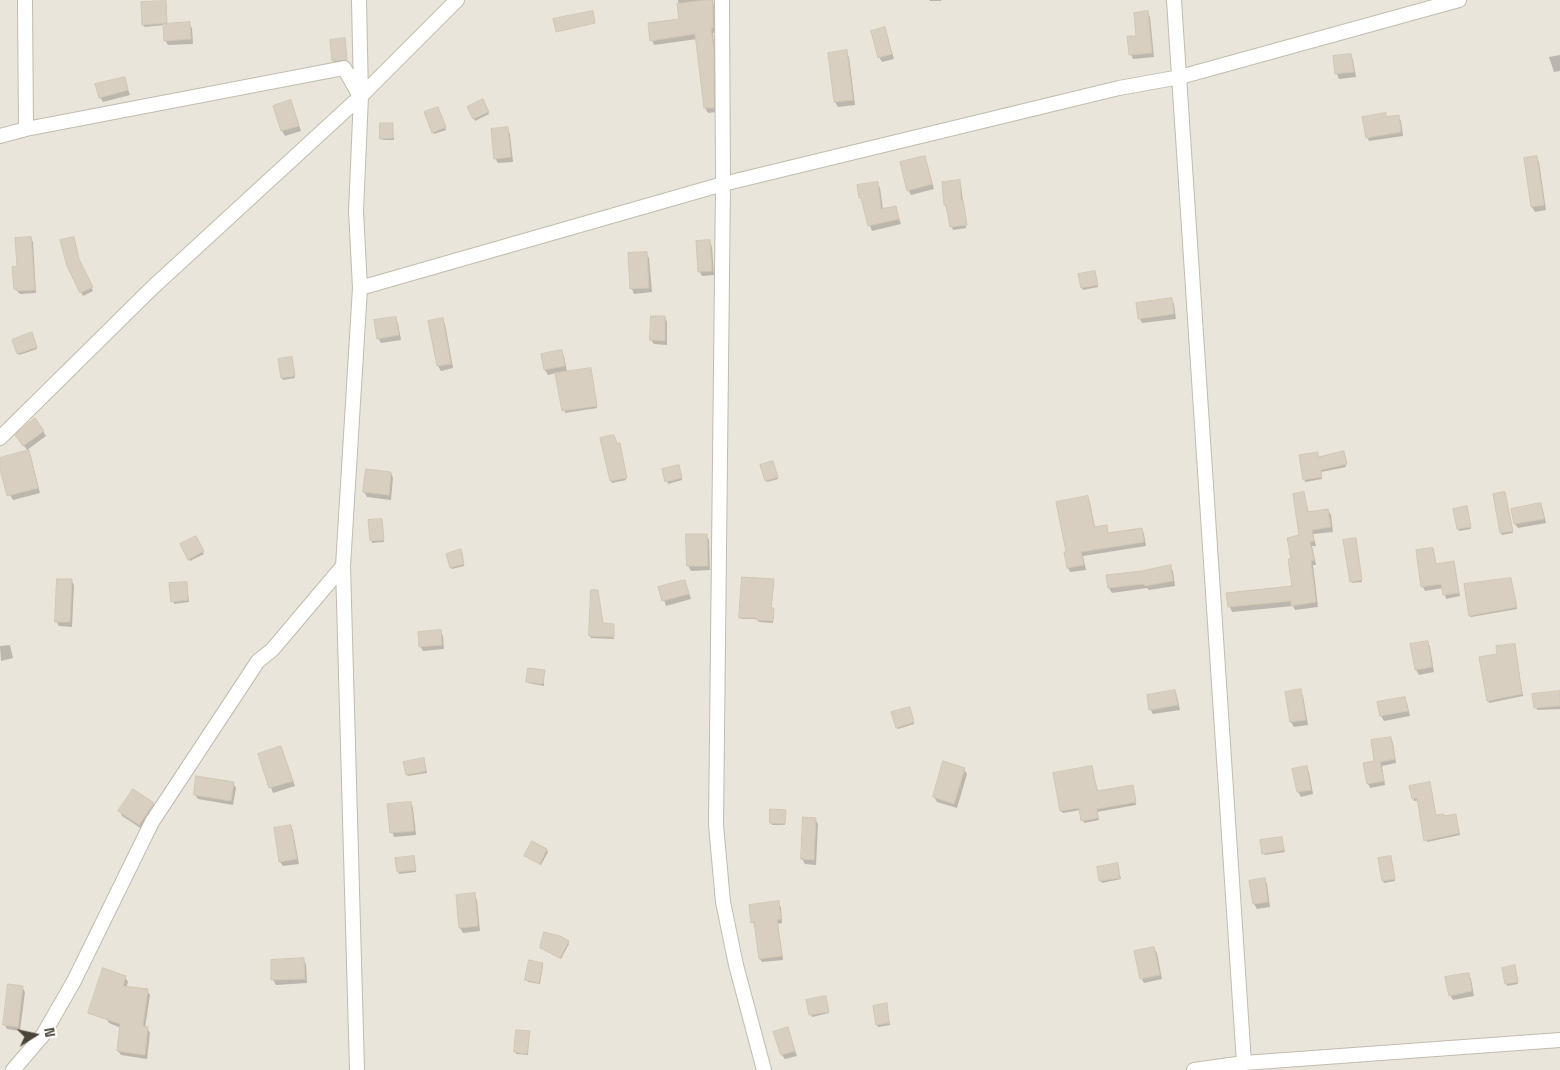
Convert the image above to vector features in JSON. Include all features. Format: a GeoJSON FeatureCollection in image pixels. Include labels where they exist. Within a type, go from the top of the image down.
{"type":"FeatureCollection","features":[{"type":"Feature","properties":{"kind":"street"},"geometry":{"type":"LineString","coordinates":[[25,0],[26,129]]}},
{"type":"Feature","properties":{"kind":"street"},"geometry":{"type":"LineString","coordinates":[[357,1070],[343,566],[360,288],[356,211],[360,96],[358,0]]}},
{"type":"Feature","properties":{"kind":"street"},"geometry":{"type":"LineString","coordinates":[[0,438],[152,288],[360,96],[457,0]]}},
{"type":"Feature","properties":{"kind":"street"},"geometry":{"type":"LineString","coordinates":[[722,0],[723,184],[716,825],[723,902],[736,965],[764,1070]]}},
{"type":"Feature","properties":{"kind":"street"},"geometry":{"type":"LineString","coordinates":[[1174,0],[1244,1063]]}},
{"type":"Feature","properties":{"kind":"street"},"geometry":{"type":"LineString","coordinates":[[360,288],[723,184],[1119,88],[1180,77],[1459,0]]}},
{"type":"Feature","properties":{"kind":"street"},"geometry":{"type":"LineString","coordinates":[[0,136],[26,129],[344,68],[360,96]]}},
{"type":"Feature","properties":{"kind":"street"},"geometry":{"type":"LineString","coordinates":[[13,1070],[44,1035],[74,981],[152,822],[258,661],[272,650],[343,566]]}},
{"type":"Feature","properties":{"kind":"street"},"geometry":{"type":"LineString","coordinates":[[1194,1070],[1244,1063],[1560,1040]]}},
{"type":"Feature","properties":{"kind":"shaded area"},"geometry":{"type":"Polygon","coordinates":[[[0,0],[1560,0],[1560,1070],[0,1070],[0,0]]]}},
{"type":"Feature","properties":{"kind":"building"},"geometry":{"type":"Polygon","coordinates":[[[712,0],[713,11],[713,28],[711,28],[714,52],[714,108],[704,108],[695,34],[650,41],[648,23],[679,19],[677,4],[712,0]]]}},
{"type":"Feature","properties":{"kind":"building"},"geometry":{"type":"Polygon","coordinates":[[[166,1],[167,23],[142,25],[141,2],[166,1]]]}},
{"type":"Feature","properties":{"kind":"building"},"geometry":{"type":"Polygon","coordinates":[[[593,11],[595,23],[556,32],[553,19],[593,11]]]}},
{"type":"Feature","properties":{"kind":"building"},"geometry":{"type":"Polygon","coordinates":[[[1148,11],[1152,53],[1129,55],[1127,36],[1136,36],[1134,13],[1148,11]]]}},
{"type":"Feature","properties":{"kind":"building"},"geometry":{"type":"Polygon","coordinates":[[[190,22],[191,39],[164,41],[163,24],[190,22]]]}},
{"type":"Feature","properties":{"kind":"building"},"geometry":{"type":"Polygon","coordinates":[[[885,27],[892,54],[878,58],[871,31],[885,27]]]}},
{"type":"Feature","properties":{"kind":"building"},"geometry":{"type":"Polygon","coordinates":[[[345,38],[347,60],[332,61],[330,40],[345,38]]]}},
{"type":"Feature","properties":{"kind":"building"},"geometry":{"type":"Polygon","coordinates":[[[847,50],[853,100],[834,102],[828,53],[847,50]]]}},
{"type":"Feature","properties":{"kind":"building"},"geometry":{"type":"Polygon","coordinates":[[[1351,54],[1354,72],[1335,74],[1333,56],[1351,54]]]}},
{"type":"Feature","properties":{"kind":"building"},"geometry":{"type":"Polygon","coordinates":[[[125,77],[128,90],[99,98],[95,84],[125,77]]]}},
{"type":"Feature","properties":{"kind":"building"},"geometry":{"type":"Polygon","coordinates":[[[483,99],[489,112],[473,119],[467,107],[483,99]]]}},
{"type":"Feature","properties":{"kind":"building"},"geometry":{"type":"Polygon","coordinates":[[[291,100],[299,126],[281,131],[273,106],[291,100]]]}},
{"type":"Feature","properties":{"kind":"building"},"geometry":{"type":"Polygon","coordinates":[[[438,107],[446,127],[432,133],[424,112],[438,107]]]}},
{"type":"Feature","properties":{"kind":"building"},"geometry":{"type":"Polygon","coordinates":[[[1386,113],[1386,117],[1399,115],[1401,132],[1366,138],[1362,117],[1386,113]]]}},
{"type":"Feature","properties":{"kind":"building"},"geometry":{"type":"Polygon","coordinates":[[[380,123],[393,123],[393,138],[380,139],[380,123]]]}},
{"type":"Feature","properties":{"kind":"building"},"geometry":{"type":"Polygon","coordinates":[[[508,127],[511,157],[494,159],[491,129],[508,127]]]}},
{"type":"Feature","properties":{"kind":"building"},"geometry":{"type":"Polygon","coordinates":[[[925,156],[932,184],[907,191],[900,162],[925,156]]]}},
{"type":"Feature","properties":{"kind":"building"},"geometry":{"type":"Polygon","coordinates":[[[1537,156],[1544,205],[1531,207],[1524,158],[1537,156]]]}},
{"type":"Feature","properties":{"kind":"building"},"geometry":{"type":"Polygon","coordinates":[[[960,180],[961,200],[963,200],[967,225],[950,227],[946,205],[944,205],[942,182],[960,180]]]}},
{"type":"Feature","properties":{"kind":"building"},"geometry":{"type":"Polygon","coordinates":[[[878,182],[881,209],[896,206],[899,219],[868,226],[857,185],[878,182]]]}},
{"type":"Feature","properties":{"kind":"building"},"geometry":{"type":"Polygon","coordinates":[[[31,237],[35,290],[17,291],[14,289],[12,267],[17,266],[15,238],[31,237]]]}},
{"type":"Feature","properties":{"kind":"building"},"geometry":{"type":"Polygon","coordinates":[[[74,237],[79,259],[93,287],[80,293],[67,266],[60,240],[74,237]]]}},
{"type":"Feature","properties":{"kind":"building"},"geometry":{"type":"Polygon","coordinates":[[[710,240],[712,271],[698,272],[696,241],[710,240]]]}},
{"type":"Feature","properties":{"kind":"building"},"geometry":{"type":"Polygon","coordinates":[[[647,252],[649,288],[630,289],[628,253],[647,252]]]}},
{"type":"Feature","properties":{"kind":"building"},"geometry":{"type":"Polygon","coordinates":[[[1095,271],[1098,285],[1081,288],[1078,274],[1095,271]]]}},
{"type":"Feature","properties":{"kind":"building"},"geometry":{"type":"Polygon","coordinates":[[[1172,298],[1174,314],[1138,319],[1136,303],[1172,298]]]}},
{"type":"Feature","properties":{"kind":"building"},"geometry":{"type":"Polygon","coordinates":[[[651,316],[665,316],[665,341],[650,340],[651,316]]]}},
{"type":"Feature","properties":{"kind":"building"},"geometry":{"type":"Polygon","coordinates":[[[396,317],[399,335],[377,339],[374,320],[396,317]]]}},
{"type":"Feature","properties":{"kind":"building"},"geometry":{"type":"Polygon","coordinates":[[[443,318],[451,364],[437,366],[428,321],[443,318]]]}},
{"type":"Feature","properties":{"kind":"building"},"geometry":{"type":"Polygon","coordinates":[[[32,332],[37,347],[17,354],[12,340],[32,332]]]}},
{"type":"Feature","properties":{"kind":"building"},"geometry":{"type":"Polygon","coordinates":[[[562,350],[565,366],[544,370],[541,354],[562,350]]]}},
{"type":"Feature","properties":{"kind":"building"},"geometry":{"type":"Polygon","coordinates":[[[292,357],[295,376],[281,378],[278,359],[292,357]]]}},
{"type":"Feature","properties":{"kind":"building"},"geometry":{"type":"Polygon","coordinates":[[[591,368],[597,406],[562,411],[555,373],[591,368]]]}},
{"type":"Feature","properties":{"kind":"building"},"geometry":{"type":"Polygon","coordinates":[[[35,418],[44,431],[23,446],[15,435],[35,418]]]}},
{"type":"Feature","properties":{"kind":"building"},"geometry":{"type":"Polygon","coordinates":[[[614,435],[617,443],[620,443],[627,478],[610,481],[600,438],[614,435]]]}},
{"type":"Feature","properties":{"kind":"building"},"geometry":{"type":"Polygon","coordinates":[[[29,450],[38,488],[7,496],[0,469],[0,458],[29,450]]]}},
{"type":"Feature","properties":{"kind":"building"},"geometry":{"type":"Polygon","coordinates":[[[1344,451],[1347,464],[1321,470],[1322,477],[1303,480],[1299,455],[1318,452],[1318,457],[1344,451]]]}},
{"type":"Feature","properties":{"kind":"building"},"geometry":{"type":"Polygon","coordinates":[[[773,461],[778,477],[765,481],[760,465],[773,461]]]}},
{"type":"Feature","properties":{"kind":"building"},"geometry":{"type":"Polygon","coordinates":[[[679,465],[682,478],[665,482],[662,469],[679,465]]]}},
{"type":"Feature","properties":{"kind":"building"},"geometry":{"type":"Polygon","coordinates":[[[366,469],[391,472],[389,495],[363,492],[366,469]]]}},
{"type":"Feature","properties":{"kind":"building"},"geometry":{"type":"Polygon","coordinates":[[[1304,492],[1308,512],[1328,509],[1331,527],[1312,530],[1314,541],[1310,542],[1314,560],[1311,561],[1316,602],[1291,606],[1291,601],[1228,607],[1226,593],[1292,586],[1288,559],[1291,559],[1287,538],[1299,535],[1293,494],[1304,492]]]}},
{"type":"Feature","properties":{"kind":"building"},"geometry":{"type":"Polygon","coordinates":[[[1505,492],[1513,531],[1500,533],[1493,494],[1505,492]]]}},
{"type":"Feature","properties":{"kind":"building"},"geometry":{"type":"Polygon","coordinates":[[[1088,496],[1094,527],[1107,525],[1108,533],[1142,528],[1144,542],[1081,552],[1084,565],[1067,568],[1064,552],[1066,552],[1056,502],[1088,496]]]}},
{"type":"Feature","properties":{"kind":"building"},"geometry":{"type":"Polygon","coordinates":[[[1541,503],[1544,519],[1514,524],[1511,509],[1541,503]]]}},
{"type":"Feature","properties":{"kind":"building"},"geometry":{"type":"Polygon","coordinates":[[[1467,506],[1471,527],[1457,529],[1453,509],[1467,506]]]}},
{"type":"Feature","properties":{"kind":"building"},"geometry":{"type":"Polygon","coordinates":[[[382,519],[384,540],[370,541],[368,520],[382,519]]]}},
{"type":"Feature","properties":{"kind":"building"},"geometry":{"type":"Polygon","coordinates":[[[686,534],[707,534],[708,566],[687,566],[686,534]]]}},
{"type":"Feature","properties":{"kind":"building"},"geometry":{"type":"Polygon","coordinates":[[[196,536],[204,551],[188,560],[180,544],[196,536]]]}},
{"type":"Feature","properties":{"kind":"building"},"geometry":{"type":"Polygon","coordinates":[[[1356,538],[1362,580],[1350,582],[1343,540],[1356,538]]]}},
{"type":"Feature","properties":{"kind":"building"},"geometry":{"type":"Polygon","coordinates":[[[1433,548],[1436,564],[1454,561],[1459,593],[1443,595],[1441,584],[1421,587],[1416,550],[1433,548]]]}},
{"type":"Feature","properties":{"kind":"building"},"geometry":{"type":"Polygon","coordinates":[[[461,549],[464,564],[450,568],[446,554],[461,549]]]}},
{"type":"Feature","properties":{"kind":"building"},"geometry":{"type":"Polygon","coordinates":[[[1171,565],[1173,581],[1145,586],[1144,584],[1108,588],[1106,575],[1142,571],[1171,565]]]}},
{"type":"Feature","properties":{"kind":"building"},"geometry":{"type":"Polygon","coordinates":[[[742,577],[774,579],[771,608],[774,608],[773,621],[739,618],[742,577]]]}},
{"type":"Feature","properties":{"kind":"building"},"geometry":{"type":"Polygon","coordinates":[[[1511,578],[1517,607],[1469,616],[1464,584],[1511,578]]]}},
{"type":"Feature","properties":{"kind":"building"},"geometry":{"type":"Polygon","coordinates":[[[57,579],[72,579],[70,622],[55,622],[57,579]]]}},
{"type":"Feature","properties":{"kind":"building"},"geometry":{"type":"Polygon","coordinates":[[[685,580],[689,594],[662,601],[658,587],[685,580]]]}},
{"type":"Feature","properties":{"kind":"building"},"geometry":{"type":"Polygon","coordinates":[[[187,582],[188,600],[171,602],[169,583],[187,582]]]}},
{"type":"Feature","properties":{"kind":"building"},"geometry":{"type":"Polygon","coordinates":[[[591,590],[598,590],[603,623],[614,624],[614,637],[589,636],[591,590]]]}},
{"type":"Feature","properties":{"kind":"building"},"geometry":{"type":"Polygon","coordinates":[[[441,630],[442,645],[419,647],[418,632],[441,630]]]}},
{"type":"Feature","properties":{"kind":"building"},"geometry":{"type":"Polygon","coordinates":[[[1428,641],[1432,667],[1415,670],[1410,644],[1428,641]]]}},
{"type":"Feature","properties":{"kind":"building"},"geometry":{"type":"Polygon","coordinates":[[[1515,644],[1522,694],[1487,701],[1479,657],[1497,654],[1496,646],[1515,644]]]}},
{"type":"Feature","properties":{"kind":"building"},"geometry":{"type":"Polygon","coordinates":[[[528,668],[545,670],[543,684],[526,682],[528,668]]]}},
{"type":"Feature","properties":{"kind":"building"},"geometry":{"type":"Polygon","coordinates":[[[1301,689],[1306,720],[1290,722],[1285,692],[1301,689]]]}},
{"type":"Feature","properties":{"kind":"building"},"geometry":{"type":"Polygon","coordinates":[[[1175,690],[1178,705],[1149,710],[1147,695],[1175,690]]]}},
{"type":"Feature","properties":{"kind":"building"},"geometry":{"type":"Polygon","coordinates":[[[1560,691],[1560,706],[1534,708],[1532,694],[1560,691]]]}},
{"type":"Feature","properties":{"kind":"building"},"geometry":{"type":"Polygon","coordinates":[[[1405,697],[1408,711],[1380,716],[1377,702],[1405,697]]]}},
{"type":"Feature","properties":{"kind":"building"},"geometry":{"type":"Polygon","coordinates":[[[910,707],[914,722],[896,728],[891,712],[910,707]]]}},
{"type":"Feature","properties":{"kind":"building"},"geometry":{"type":"Polygon","coordinates":[[[1391,737],[1395,759],[1380,762],[1384,781],[1367,784],[1363,763],[1374,761],[1371,740],[1391,737]]]}},
{"type":"Feature","properties":{"kind":"building"},"geometry":{"type":"Polygon","coordinates":[[[281,746],[293,781],[269,788],[258,754],[281,746]]]}},
{"type":"Feature","properties":{"kind":"building"},"geometry":{"type":"Polygon","coordinates":[[[424,758],[426,771],[406,775],[403,762],[424,758]]]}},
{"type":"Feature","properties":{"kind":"building"},"geometry":{"type":"Polygon","coordinates":[[[943,761],[965,768],[954,804],[933,797],[943,761]]]}},
{"type":"Feature","properties":{"kind":"building"},"geometry":{"type":"Polygon","coordinates":[[[1092,766],[1097,791],[1133,785],[1136,802],[1097,809],[1098,818],[1081,821],[1079,808],[1060,811],[1053,773],[1092,766]]]}},
{"type":"Feature","properties":{"kind":"building"},"geometry":{"type":"Polygon","coordinates":[[[1307,766],[1311,790],[1297,792],[1292,769],[1307,766]]]}},
{"type":"Feature","properties":{"kind":"building"},"geometry":{"type":"Polygon","coordinates":[[[196,776],[234,782],[231,801],[194,795],[196,776]]]}},
{"type":"Feature","properties":{"kind":"building"},"geometry":{"type":"Polygon","coordinates":[[[1430,782],[1436,815],[1456,814],[1459,833],[1424,841],[1417,798],[1412,799],[1409,786],[1430,782]]]}},
{"type":"Feature","properties":{"kind":"building"},"geometry":{"type":"Polygon","coordinates":[[[133,789],[154,803],[139,825],[118,811],[133,789]]]}},
{"type":"Feature","properties":{"kind":"building"},"geometry":{"type":"Polygon","coordinates":[[[411,802],[414,831],[390,833],[387,804],[411,802]]]}},
{"type":"Feature","properties":{"kind":"building"},"geometry":{"type":"Polygon","coordinates":[[[770,809],[786,810],[785,824],[770,823],[770,809]]]}},
{"type":"Feature","properties":{"kind":"building"},"geometry":{"type":"Polygon","coordinates":[[[803,817],[816,818],[814,860],[801,859],[803,817]]]}},
{"type":"Feature","properties":{"kind":"building"},"geometry":{"type":"Polygon","coordinates":[[[291,825],[297,859],[279,862],[274,828],[291,825]]]}},
{"type":"Feature","properties":{"kind":"building"},"geometry":{"type":"Polygon","coordinates":[[[1282,837],[1284,850],[1262,854],[1260,840],[1282,837]]]}},
{"type":"Feature","properties":{"kind":"building"},"geometry":{"type":"Polygon","coordinates":[[[532,841],[547,849],[540,864],[524,856],[532,841]]]}},
{"type":"Feature","properties":{"kind":"building"},"geometry":{"type":"Polygon","coordinates":[[[414,856],[416,870],[397,872],[395,858],[414,856]]]}},
{"type":"Feature","properties":{"kind":"building"},"geometry":{"type":"Polygon","coordinates":[[[1391,856],[1395,879],[1382,881],[1378,858],[1391,856]]]}},
{"type":"Feature","properties":{"kind":"building"},"geometry":{"type":"Polygon","coordinates":[[[1118,863],[1120,878],[1099,881],[1097,867],[1118,863]]]}},
{"type":"Feature","properties":{"kind":"building"},"geometry":{"type":"Polygon","coordinates":[[[1265,878],[1268,902],[1253,904],[1249,881],[1265,878]]]}},
{"type":"Feature","properties":{"kind":"building"},"geometry":{"type":"Polygon","coordinates":[[[475,893],[478,926],[459,928],[456,895],[475,893]]]}},
{"type":"Feature","properties":{"kind":"building"},"geometry":{"type":"Polygon","coordinates":[[[779,901],[781,919],[777,920],[782,956],[759,959],[754,922],[751,923],[749,905],[779,901]]]}},
{"type":"Feature","properties":{"kind":"building"},"geometry":{"type":"Polygon","coordinates":[[[544,932],[560,936],[569,941],[560,958],[540,948],[544,932]]]}},
{"type":"Feature","properties":{"kind":"building"},"geometry":{"type":"Polygon","coordinates":[[[1154,947],[1160,975],[1140,979],[1134,951],[1154,947]]]}},
{"type":"Feature","properties":{"kind":"building"},"geometry":{"type":"Polygon","coordinates":[[[304,958],[305,979],[271,980],[271,960],[304,958]]]}},
{"type":"Feature","properties":{"kind":"building"},"geometry":{"type":"Polygon","coordinates":[[[529,960],[543,963],[539,983],[525,980],[529,960]]]}},
{"type":"Feature","properties":{"kind":"building"},"geometry":{"type":"Polygon","coordinates":[[[1515,965],[1518,982],[1505,984],[1502,968],[1515,965]]]}},
{"type":"Feature","properties":{"kind":"building"},"geometry":{"type":"Polygon","coordinates":[[[103,968],[126,976],[123,986],[148,989],[143,1026],[148,1027],[145,1055],[117,1051],[120,1024],[88,1013],[103,968]]]}},
{"type":"Feature","properties":{"kind":"building"},"geometry":{"type":"Polygon","coordinates":[[[1469,973],[1472,991],[1449,996],[1445,977],[1469,973]]]}},
{"type":"Feature","properties":{"kind":"building"},"geometry":{"type":"Polygon","coordinates":[[[8,984],[23,986],[18,1027],[3,1025],[8,984]]]}},
{"type":"Feature","properties":{"kind":"building"},"geometry":{"type":"Polygon","coordinates":[[[826,996],[829,1012],[809,1015],[806,1000],[826,996]]]}},
{"type":"Feature","properties":{"kind":"building"},"geometry":{"type":"Polygon","coordinates":[[[887,1003],[889,1023],[876,1025],[873,1006],[887,1003]]]}},
{"type":"Feature","properties":{"kind":"building"},"geometry":{"type":"Polygon","coordinates":[[[788,1027],[795,1051],[781,1055],[773,1032],[788,1027]]]}},
{"type":"Feature","properties":{"kind":"building"},"geometry":{"type":"Polygon","coordinates":[[[516,1030],[530,1031],[527,1054],[514,1052],[516,1030]]]}}]}
